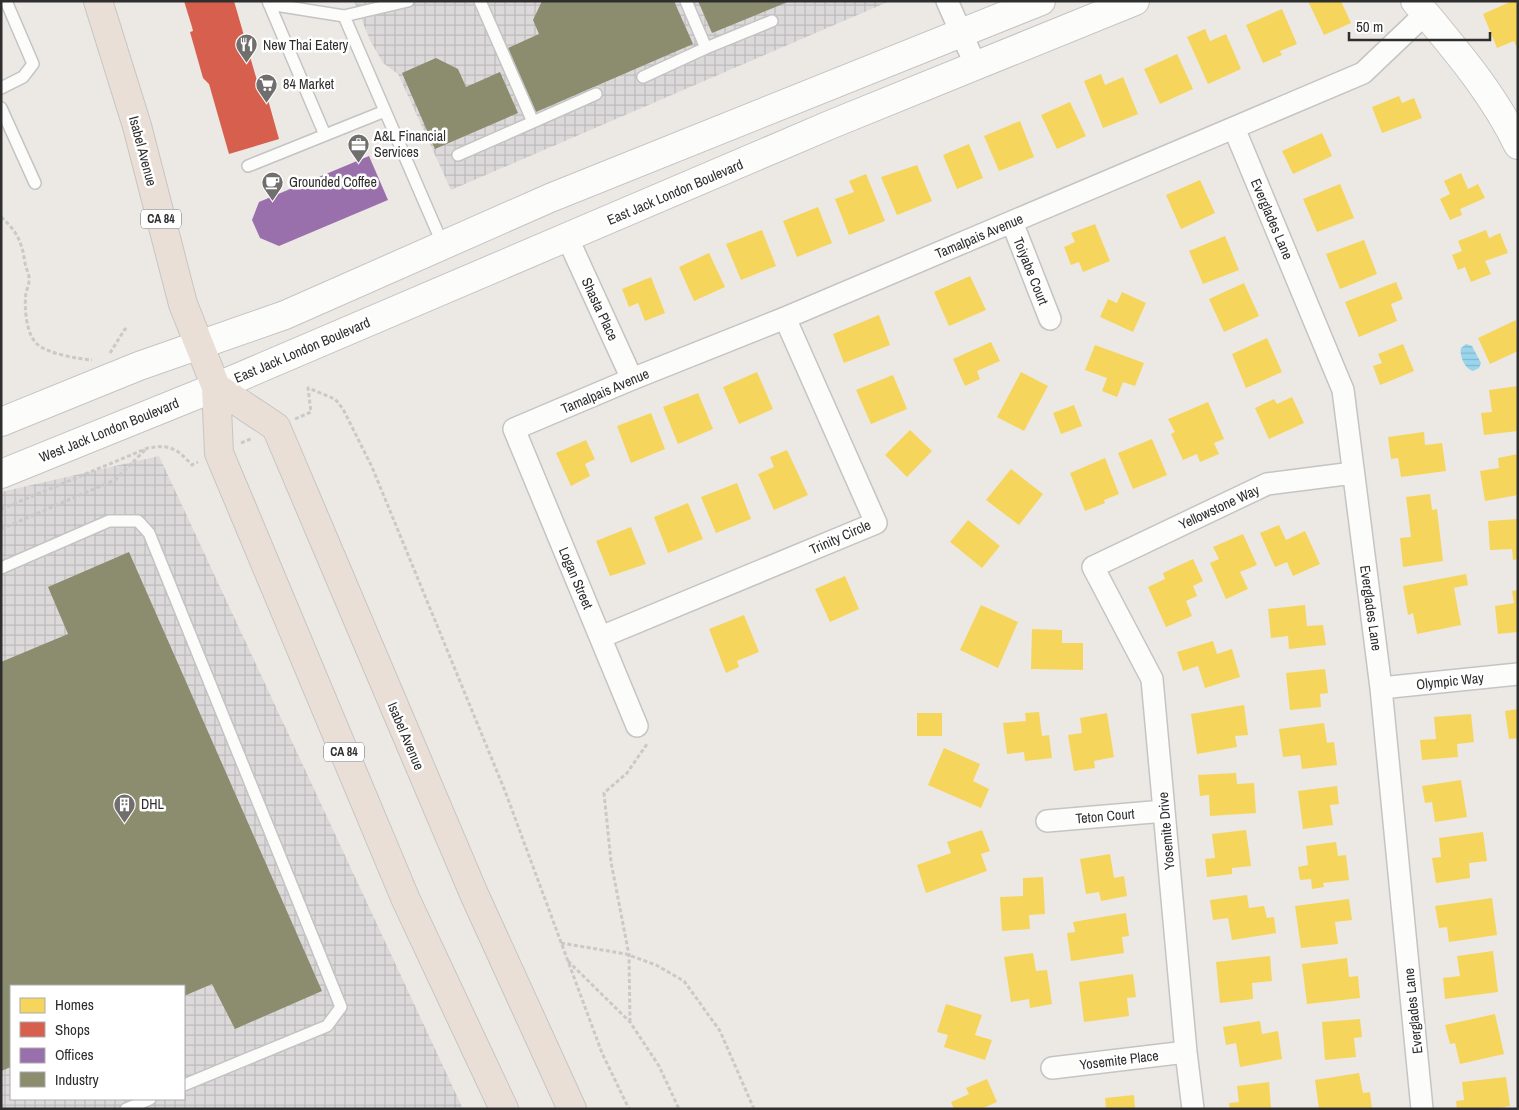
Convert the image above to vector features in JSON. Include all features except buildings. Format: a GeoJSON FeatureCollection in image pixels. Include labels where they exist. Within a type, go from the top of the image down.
{"type":"FeatureCollection","features":[{"type":"Feature","properties":{"kind":"highway","name":"Isabel Avenue"},"geometry":{"type":"LineString","coordinates":[[98,1],[137,126],[183,304],[216,387],[219,453],[406,900],[504,1109]]}},
{"type":"Feature","properties":{"kind":"highway","name":"Isabel Avenue"},"geometry":{"type":"LineString","coordinates":[[216,387],[276,428],[474,894],[572,1109]]}},
{"type":"Feature","properties":{"kind":"main road"},"geometry":{"type":"LineString","coordinates":[[1,422],[139,366],[285,315],[550,198],[1041,1]]}},
{"type":"Feature","properties":{"kind":"main road","name":"East Jack London Boulevard"},"geometry":{"type":"LineString","coordinates":[[216,387],[568,239],[832,124],[1135,1]]}},
{"type":"Feature","properties":{"kind":"main road"},"geometry":{"type":"LineString","coordinates":[[1420,8],[1473,70],[1514,127]]}},
{"type":"Feature","properties":{"kind":"main road","name":"West Jack London Boulevard"},"geometry":{"type":"LineString","coordinates":[[1,474],[216,387]]}},
{"type":"Feature","properties":{"kind":"street"},"geometry":{"type":"LineString","coordinates":[[947,1],[976,66]]}},
{"type":"Feature","properties":{"kind":"street","name":"Tamalpais Avenue"},"geometry":{"type":"LineString","coordinates":[[514,429],[632,379],[785,318],[1364,73],[1420,8]]}},
{"type":"Feature","properties":{"kind":"street","name":"Everglades Lane"},"geometry":{"type":"LineString","coordinates":[[1234,128],[1343,390],[1381,688],[1422,1109]]}},
{"type":"Feature","properties":{"kind":"street","name":"Toiyabe Court"},"geometry":{"type":"LineString","coordinates":[[1012,222],[1050,319]]}},
{"type":"Feature","properties":{"kind":"street","name":"Shasta Place"},"geometry":{"type":"LineString","coordinates":[[568,239],[632,379]]}},
{"type":"Feature","properties":{"kind":"street","name":"Trinity Circle"},"geometry":{"type":"LineString","coordinates":[[601,637],[876,523],[785,318]]}},
{"type":"Feature","properties":{"kind":"street","name":"Logan Street"},"geometry":{"type":"LineString","coordinates":[[514,429],[601,637],[644,733]]}},
{"type":"Feature","properties":{"kind":"street","name":"Yellowstone Way"},"geometry":{"type":"LineString","coordinates":[[1093,567],[1267,484],[1353,473]]}},
{"type":"Feature","properties":{"kind":"street","name":"Yosemite Drive"},"geometry":{"type":"LineString","coordinates":[[1093,567],[1152,679],[1186,1052],[1194,1109]]}},
{"type":"Feature","properties":{"kind":"street","name":"Olympic Way"},"geometry":{"type":"LineString","coordinates":[[1381,688],[1518,674]]}},
{"type":"Feature","properties":{"kind":"street","name":"Teton Court"},"geometry":{"type":"LineString","coordinates":[[1047,821],[1164,811]]}},
{"type":"Feature","properties":{"kind":"street","name":"Yosemite Place"},"geometry":{"type":"LineString","coordinates":[[1052,1068],[1186,1052]]}},
{"type":"Feature","properties":{"kind":"lane"},"geometry":{"type":"LineString","coordinates":[[1,88],[23,77],[33,64],[6,1]]}},
{"type":"Feature","properties":{"kind":"lane"},"geometry":{"type":"LineString","coordinates":[[268,3],[344,16],[408,1]]}},
{"type":"Feature","properties":{"kind":"lane"},"geometry":{"type":"LineString","coordinates":[[480,1],[533,122]]}},
{"type":"Feature","properties":{"kind":"lane"},"geometry":{"type":"LineString","coordinates":[[686,1],[706,48]]}},
{"type":"Feature","properties":{"kind":"lane"},"geometry":{"type":"LineString","coordinates":[[268,3],[324,135]]}},
{"type":"Feature","properties":{"kind":"lane"},"geometry":{"type":"LineString","coordinates":[[344,16],[443,245]]}},
{"type":"Feature","properties":{"kind":"lane"},"geometry":{"type":"LineString","coordinates":[[643,77],[706,48],[772,21]]}},
{"type":"Feature","properties":{"kind":"lane"},"geometry":{"type":"LineString","coordinates":[[458,155],[596,94]]}},
{"type":"Feature","properties":{"kind":"lane"},"geometry":{"type":"LineString","coordinates":[[1,108],[35,183]]}},
{"type":"Feature","properties":{"kind":"lane"},"geometry":{"type":"LineString","coordinates":[[248,166],[385,111]]}},
{"type":"Feature","properties":{"kind":"lane"},"geometry":{"type":"LineString","coordinates":[[1,568],[109,521],[138,520],[149,533],[341,1007],[327,1026],[185,1085]]}},
{"type":"Feature","properties":{"kind":"lane"},"geometry":{"type":"LineString","coordinates":[[126,1109],[148,1100]]}},
{"type":"Feature","properties":{"kind":"path"},"geometry":{"type":"LineString","coordinates":[[1,217],[13,228],[25,253],[29,280],[26,292],[26,313],[30,331],[37,344],[62,355],[92,360],[109,353],[126,329],[128,330]]}},
{"type":"Feature","properties":{"kind":"path"},"geometry":{"type":"LineString","coordinates":[[311,412],[308,388],[335,399],[343,409],[372,467],[505,791],[566,960],[602,1052],[629,1109]]}},
{"type":"Feature","properties":{"kind":"path"},"geometry":{"type":"LineString","coordinates":[[1,509],[148,448],[161,446],[177,450],[192,465]]}},
{"type":"Feature","properties":{"kind":"path"},"geometry":{"type":"LineString","coordinates":[[1,529],[115,480],[148,448]]}},
{"type":"Feature","properties":{"kind":"path"},"geometry":{"type":"LineString","coordinates":[[630,1022],[629,955],[611,862],[604,793],[627,772],[644,733]]}},
{"type":"Feature","properties":{"kind":"path"},"geometry":{"type":"LineString","coordinates":[[560,943],[629,955],[656,964],[684,982],[720,1031],[754,1109]]}},
{"type":"Feature","properties":{"kind":"path"},"geometry":{"type":"LineString","coordinates":[[566,960],[630,1022],[659,1066],[679,1109]]}},
{"type":"Feature","properties":{"kind":"shaded area"},"geometry":{"type":"Polygon","coordinates":[[[354,1],[890,1],[451,190],[398,74],[383,63],[370,40],[354,1]]]}},
{"type":"Feature","properties":{"kind":"shaded area"},"geometry":{"type":"Polygon","coordinates":[[[159,456],[463,1109],[1,1109],[1,492],[159,456]]]}},
{"type":"Feature","properties":{"kind":"water"},"geometry":{"type":"Polygon","coordinates":[[[1466,344],[1472,346],[1481,363],[1479,368],[1473,371],[1467,368],[1462,358],[1461,348],[1466,344]]]}},
{"type":"Feature","properties":{"kind":"place","name":"New Thai Eatery"},"geometry":{"type":"Point","coordinates":[247,64]}},
{"type":"Feature","properties":{"kind":"place","name":"84 Market"},"geometry":{"type":"Point","coordinates":[267,103]}},
{"type":"Feature","properties":{"kind":"place","name":"A&L Financial Services"},"geometry":{"type":"Point","coordinates":[358,163]}},
{"type":"Feature","properties":{"kind":"place","name":"Grounded Coffee"},"geometry":{"type":"Point","coordinates":[273,201]}},
{"type":"Feature","properties":{"kind":"place","name":"DHL"},"geometry":{"type":"Point","coordinates":[125,823]}}]}
